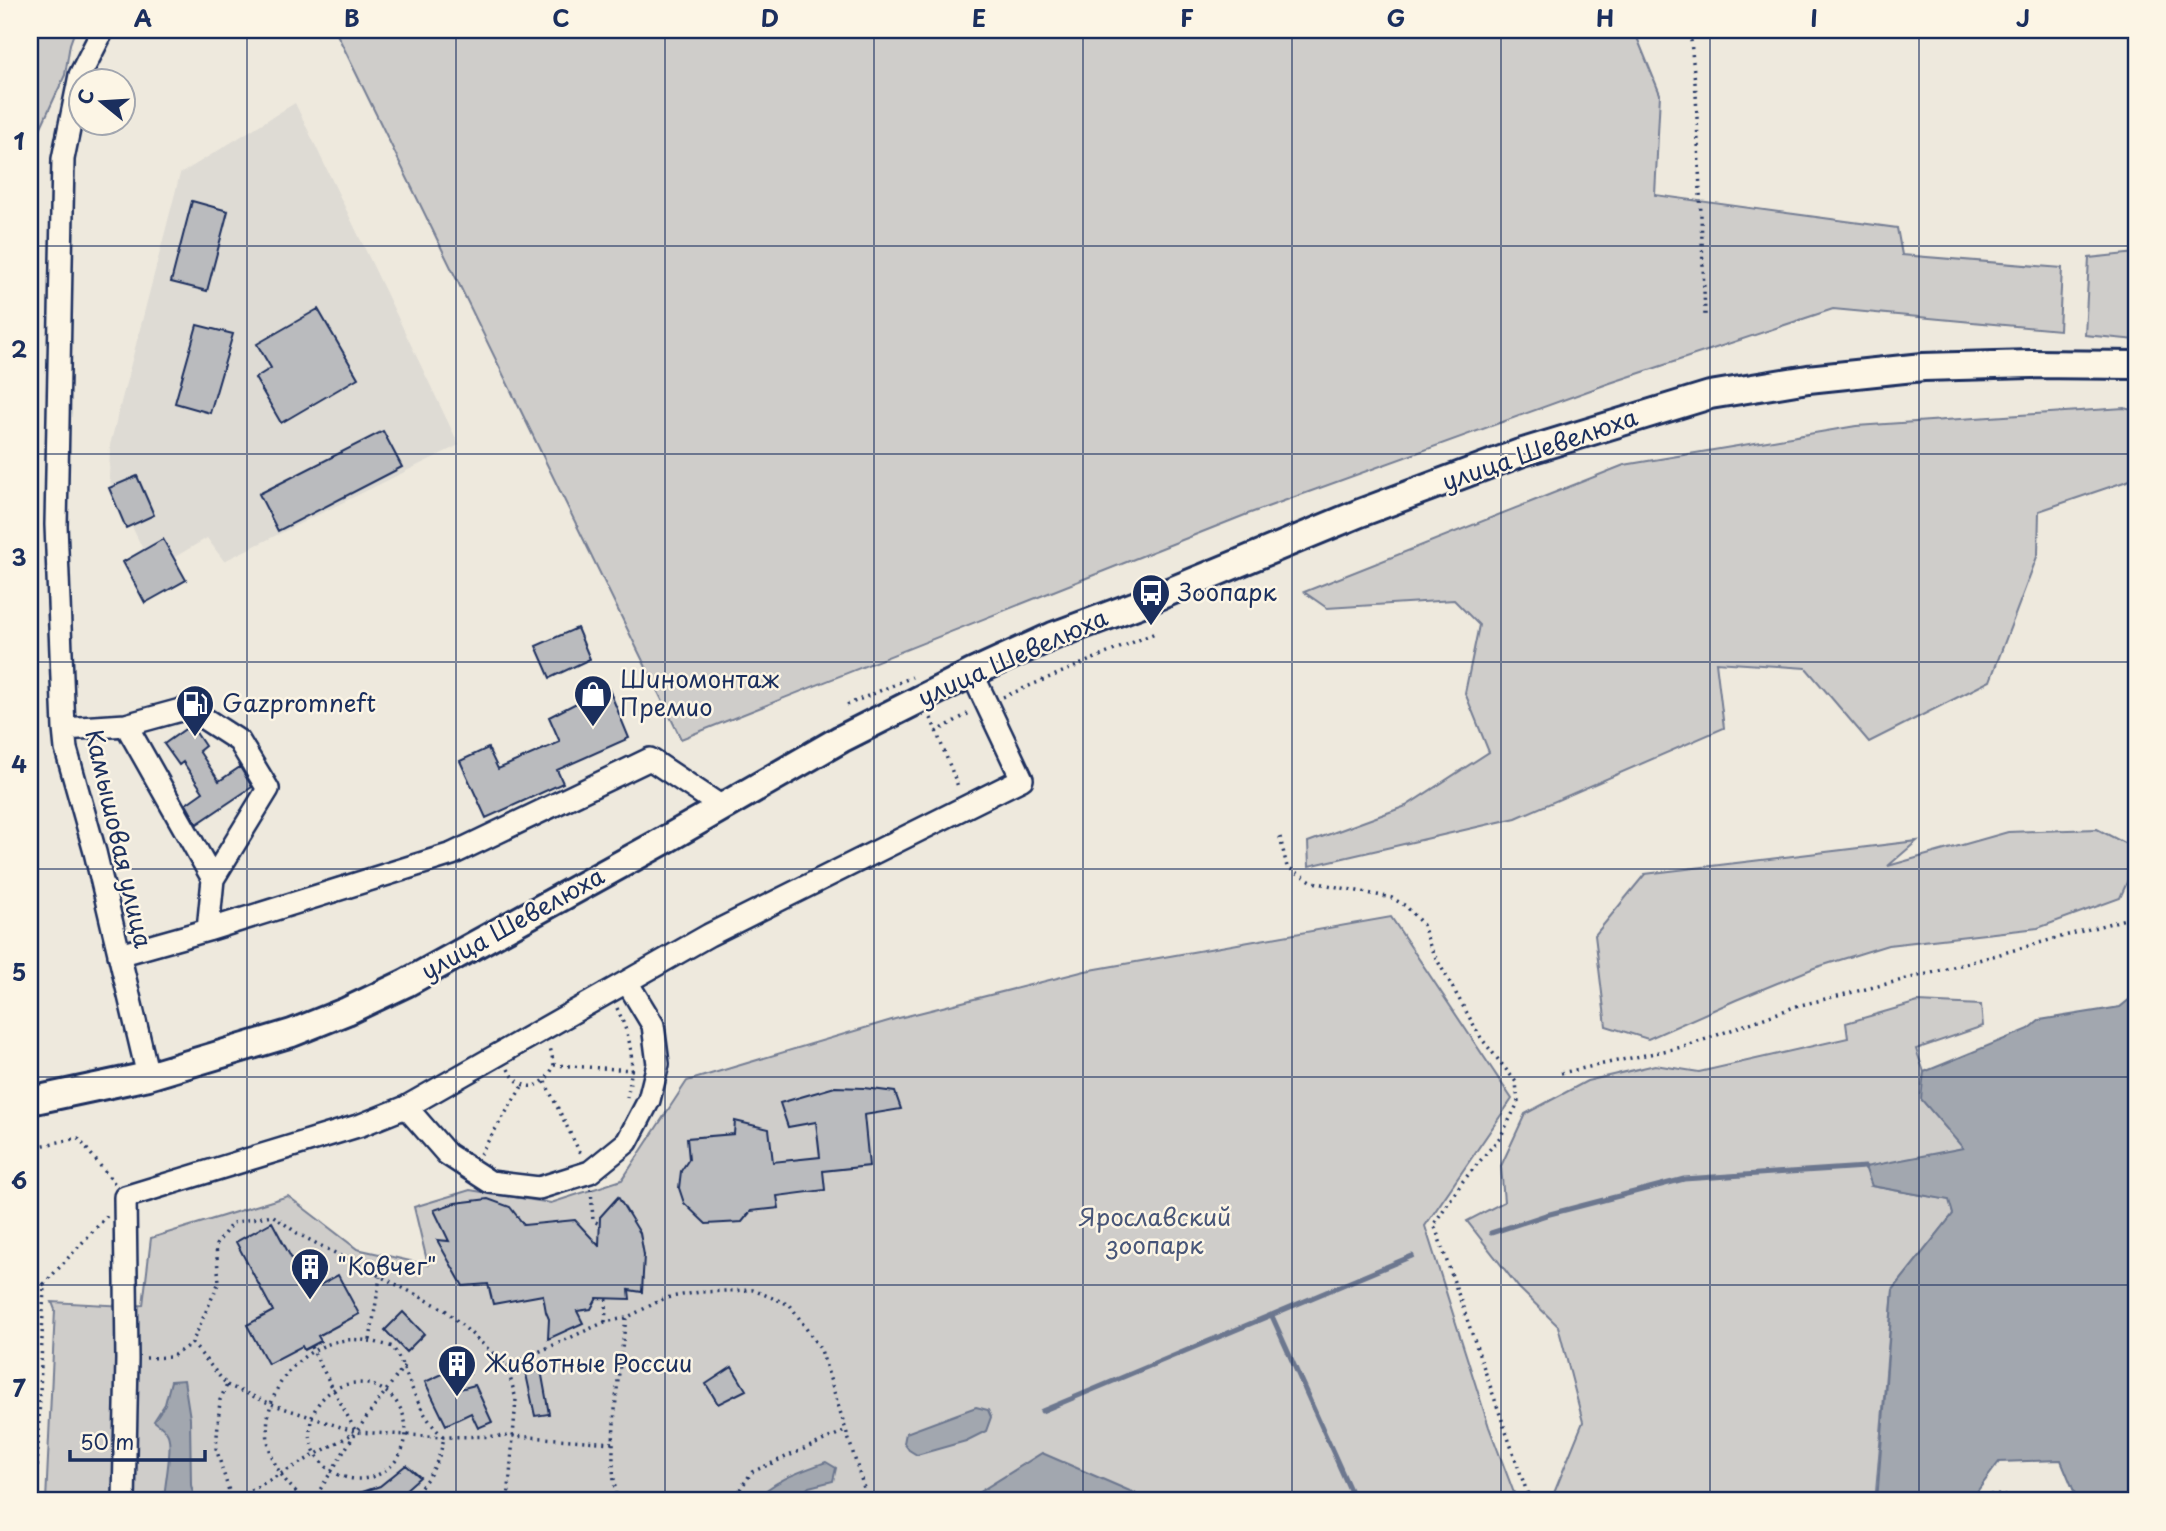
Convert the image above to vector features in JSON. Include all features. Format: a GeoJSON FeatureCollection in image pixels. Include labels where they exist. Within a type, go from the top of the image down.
{"type":"FeatureCollection","features":[{"type":"Feature","properties":{"kind":"main road","name":"улица Шевелюха"},"geometry":{"type":"LineString","coordinates":[[30,1101],[148,1076],[292,1033],[347,1011],[418,977],[841,739],[972,673],[1053,636],[1142,603],[1360,513],[1520,453],[1710,395],[1808,379],[1923,367],[2136,365]]}},
{"type":"Feature","properties":{"kind":"street","name":"Камышовая улица"},"geometry":{"type":"LineString","coordinates":[[103,30],[80,75],[63,159],[56,525],[64,729],[66,749],[95,852],[148,1076]]}},
{"type":"Feature","properties":{"kind":"street"},"geometry":{"type":"LineString","coordinates":[[124,1501],[127,1359],[125,1197],[361,1125],[406,1107],[709,935],[1022,779],[972,673]]}},
{"type":"Feature","properties":{"kind":"street"},"geometry":{"type":"LineString","coordinates":[[64,729],[126,725],[188,708],[239,741],[268,789],[213,879],[208,930]]}},
{"type":"Feature","properties":{"kind":"street"},"geometry":{"type":"LineString","coordinates":[[126,725],[213,879]]}},
{"type":"Feature","properties":{"kind":"street"},"geometry":{"type":"LineString","coordinates":[[119,955],[452,854],[650,759],[722,807]]}},
{"type":"Feature","properties":{"kind":"street"},"geometry":{"type":"LineString","coordinates":[[406,1107],[447,1154],[475,1162],[490,1182],[539,1188],[627,1142],[649,1100],[657,1064],[653,1026],[627,982]]}},
{"type":"Feature","properties":{"kind":"path"},"geometry":{"type":"LineString","coordinates":[[1681,30],[1690,41],[1696,93],[1705,315]]}},
{"type":"Feature","properties":{"kind":"path"},"geometry":{"type":"LineString","coordinates":[[936,732],[986,704],[1155,632]]}},
{"type":"Feature","properties":{"kind":"path"},"geometry":{"type":"LineString","coordinates":[[1280,837],[1286,867],[1312,883],[1392,898],[1406,906],[1423,925],[1431,949],[1482,1038],[1516,1082],[1518,1103],[1501,1136],[1463,1181],[1434,1224],[1530,1501]]}},
{"type":"Feature","properties":{"kind":"path"},"geometry":{"type":"LineString","coordinates":[[1561,1073],[1687,1046],[1797,1006],[1939,971],[2136,916]]}},
{"type":"Feature","properties":{"kind":"path"},"geometry":{"type":"LineString","coordinates":[[617,1008],[630,1038],[633,1070],[626,1103]]}},
{"type":"Feature","properties":{"kind":"path"},"geometry":{"type":"LineString","coordinates":[[507,1068],[514,1079],[523,1085],[533,1087],[545,1082],[554,1065],[550,1045]]}},
{"type":"Feature","properties":{"kind":"path"},"geometry":{"type":"LineString","coordinates":[[554,1065],[633,1070],[657,1064]]}},
{"type":"Feature","properties":{"kind":"path"},"geometry":{"type":"LineString","coordinates":[[545,1082],[586,1164],[593,1221],[600,1224]]}},
{"type":"Feature","properties":{"kind":"path"},"geometry":{"type":"LineString","coordinates":[[475,1162],[523,1085]]}},
{"type":"Feature","properties":{"kind":"path"},"geometry":{"type":"LineString","coordinates":[[30,1148],[78,1138],[125,1197],[44,1284],[30,1290]]}},
{"type":"Feature","properties":{"kind":"path"},"geometry":{"type":"LineString","coordinates":[[586,1164],[590,1149]]}},
{"type":"Feature","properties":{"kind":"path"},"geometry":{"type":"LineString","coordinates":[[475,1162],[489,1158]]}},
{"type":"Feature","properties":{"kind":"path"},"geometry":{"type":"LineString","coordinates":[[127,1359],[171,1357],[192,1343],[219,1282],[216,1245],[232,1223],[272,1215],[300,1235],[444,1309],[507,1366],[516,1399],[508,1501]]}},
{"type":"Feature","properties":{"kind":"path"},"geometry":{"type":"LineString","coordinates":[[369,1340],[380,1275]]}},
{"type":"Feature","properties":{"kind":"path"},"geometry":{"type":"LineString","coordinates":[[36,1501],[44,1284]]}},
{"type":"Feature","properties":{"kind":"path"},"geometry":{"type":"LineString","coordinates":[[507,1366],[605,1322],[626,1318],[665,1298],[699,1292],[753,1290],[790,1305],[821,1350],[868,1501]]}},
{"type":"Feature","properties":{"kind":"path"},"geometry":{"type":"LineString","coordinates":[[605,1322],[607,1298]]}},
{"type":"Feature","properties":{"kind":"path"},"geometry":{"type":"LineString","coordinates":[[617,1501],[612,1465],[626,1318]]}},
{"type":"Feature","properties":{"kind":"path"},"geometry":{"type":"LineString","coordinates":[[307,1501],[292,1489],[281,1475],[270,1450],[267,1425],[271,1404],[281,1380],[312,1349],[341,1340],[369,1340],[393,1347],[404,1366],[418,1404],[432,1426],[444,1437]]}},
{"type":"Feature","properties":{"kind":"path"},"geometry":{"type":"LineString","coordinates":[[192,1343],[227,1385],[271,1404],[356,1432],[444,1437],[514,1436],[614,1443]]}},
{"type":"Feature","properties":{"kind":"path"},"geometry":{"type":"LineString","coordinates":[[312,1349],[356,1432]]}},
{"type":"Feature","properties":{"kind":"path"},"geometry":{"type":"LineString","coordinates":[[313,1501],[356,1432],[404,1366]]}},
{"type":"Feature","properties":{"kind":"path"},"geometry":{"type":"LineString","coordinates":[[360,1382],[386,1391],[397,1403],[404,1417],[406,1435],[396,1460],[386,1470],[373,1476],[352,1478],[331,1471],[316,1454],[311,1440],[311,1418],[324,1396],[346,1384],[360,1382]]}},
{"type":"Feature","properties":{"kind":"path"},"geometry":{"type":"LineString","coordinates":[[227,1385],[220,1400],[216,1448],[232,1501],[356,1432]]}},
{"type":"Feature","properties":{"kind":"path"},"geometry":{"type":"LineString","coordinates":[[732,1501],[752,1472],[847,1430]]}},
{"type":"Feature","properties":{"kind":"path"},"geometry":{"type":"LineString","coordinates":[[406,1501],[421,1488],[433,1472],[441,1454],[444,1437]]}},
{"type":"Feature","properties":{"kind":"path"},"geometry":{"type":"LineString","coordinates":[[1990,1495],[2022,1497],[2032,1501]]}},
{"type":"Feature","properties":{"kind":"shaded area"},"geometry":{"type":"Polygon","coordinates":[[[295,103],[459,445],[224,561],[207,538],[153,570],[109,479],[110,445],[180,174],[295,103]]]}},
{"type":"Feature","properties":{"kind":"shaded area"},"geometry":{"type":"Polygon","coordinates":[[[2136,994],[2136,1501],[2078,1501],[2061,1460],[1999,1462],[1970,1501],[1877,1501],[1893,1290],[1953,1214],[1949,1200],[1872,1186],[1865,1167],[1963,1148],[1921,1099],[1924,1072],[2029,1029],[2040,1020],[2120,1007],[2136,994]]]}},
{"type":"Feature","properties":{"kind":"shaded area"},"geometry":{"type":"Polygon","coordinates":[[[184,1380],[190,1418],[191,1485],[195,1501],[164,1501],[169,1438],[166,1431],[154,1421],[165,1404],[171,1381],[184,1380]]]}},
{"type":"Feature","properties":{"kind":"shaded area"},"geometry":{"type":"Polygon","coordinates":[[[976,1407],[988,1410],[991,1417],[986,1431],[966,1441],[917,1455],[904,1443],[906,1433],[976,1407]]]}},
{"type":"Feature","properties":{"kind":"shaded area"},"geometry":{"type":"Polygon","coordinates":[[[1042,1453],[1153,1501],[965,1501],[1042,1453]]]}},
{"type":"Feature","properties":{"kind":"shaded area"},"geometry":{"type":"Polygon","coordinates":[[[826,1462],[836,1468],[833,1481],[809,1487],[794,1501],[754,1501],[778,1482],[826,1462]]]}},
{"type":"Feature","properties":{"kind":"green space"},"geometry":{"type":"Polygon","coordinates":[[[30,30],[75,30],[65,75],[40,129],[30,123],[30,30]]]}},
{"type":"Feature","properties":{"kind":"green space"},"geometry":{"type":"Polygon","coordinates":[[[335,30],[1634,30],[1660,94],[1655,195],[1897,228],[1902,255],[2062,268],[2059,330],[1833,309],[1610,383],[1245,515],[681,739],[335,30]]]}},
{"type":"Feature","properties":{"kind":"green space"},"geometry":{"type":"Polygon","coordinates":[[[2136,253],[2136,340],[2085,335],[2089,258],[2136,253]]]}},
{"type":"Feature","properties":{"kind":"green space"},"geometry":{"type":"Polygon","coordinates":[[[2124,408],[2136,411],[2136,478],[2039,511],[2038,554],[1990,681],[1869,742],[1806,668],[1716,662],[1724,728],[1516,818],[1309,866],[1308,842],[1406,806],[1489,752],[1465,693],[1479,625],[1454,600],[1327,608],[1304,592],[1624,465],[1856,426],[2124,408]]]}},
{"type":"Feature","properties":{"kind":"green space"},"geometry":{"type":"Polygon","coordinates":[[[2097,829],[2136,849],[2136,862],[2120,898],[2038,928],[1888,945],[1814,968],[1648,1039],[1606,1026],[1595,935],[1645,874],[1917,841],[1888,866],[2008,832],[2097,829]]]}},
{"type":"Feature","properties":{"kind":"green space","name":"Ярославский зоопарк"},"geometry":{"type":"Polygon","coordinates":[[[1391,917],[1512,1099],[1425,1226],[1489,1427],[1517,1501],[46,1501],[55,1310],[52,1302],[143,1305],[151,1238],[288,1196],[357,1249],[428,1265],[414,1207],[470,1190],[551,1203],[622,1180],[687,1081],[895,1019],[1085,971],[1391,917]]]}},
{"type":"Feature","properties":{"kind":"green space"},"geometry":{"type":"Polygon","coordinates":[[[1918,1002],[1981,1005],[1983,1026],[1916,1049],[1924,1072],[1921,1099],[1964,1148],[1872,1186],[1950,1200],[1953,1214],[1893,1290],[1876,1492],[1870,1501],[1556,1501],[1554,1493],[1583,1422],[1558,1326],[1519,1288],[1467,1221],[1504,1202],[1501,1166],[1525,1114],[1587,1081],[1655,1065],[1699,1072],[1848,1038],[1846,1023],[1918,1002]]]}},
{"type":"Feature","properties":{"kind":"building"},"geometry":{"type":"Polygon","coordinates":[[[192,201],[228,211],[207,291],[171,282],[192,201]]]}},
{"type":"Feature","properties":{"kind":"building"},"geometry":{"type":"Polygon","coordinates":[[[318,309],[358,378],[281,423],[255,378],[271,368],[257,344],[318,309]]]}},
{"type":"Feature","properties":{"kind":"building"},"geometry":{"type":"Polygon","coordinates":[[[197,325],[233,334],[210,413],[175,403],[197,325]]]}},
{"type":"Feature","properties":{"kind":"building"},"geometry":{"type":"Polygon","coordinates":[[[383,431],[402,467],[278,531],[259,494],[383,431]]]}},
{"type":"Feature","properties":{"kind":"building"},"geometry":{"type":"Polygon","coordinates":[[[137,476],[154,515],[126,528],[109,488],[137,476]]]}},
{"type":"Feature","properties":{"kind":"building"},"geometry":{"type":"Polygon","coordinates":[[[163,539],[186,580],[145,603],[123,562],[163,539]]]}},
{"type":"Feature","properties":{"kind":"building"},"geometry":{"type":"Polygon","coordinates":[[[577,628],[590,659],[550,678],[536,646],[577,628]]]}},
{"type":"Feature","properties":{"kind":"building"},"geometry":{"type":"Polygon","coordinates":[[[608,687],[629,738],[557,770],[563,783],[486,818],[460,761],[488,748],[498,769],[560,742],[549,717],[608,687]]]}},
{"type":"Feature","properties":{"kind":"building"},"geometry":{"type":"Polygon","coordinates":[[[191,725],[205,746],[199,751],[219,781],[240,767],[252,787],[197,824],[186,804],[203,792],[183,762],[179,765],[164,744],[191,725]]]}},
{"type":"Feature","properties":{"kind":"building"},"geometry":{"type":"Polygon","coordinates":[[[835,1087],[895,1092],[901,1109],[864,1115],[869,1166],[823,1171],[825,1190],[777,1196],[779,1208],[751,1211],[742,1222],[706,1224],[684,1203],[679,1188],[681,1171],[689,1159],[687,1138],[734,1134],[735,1121],[769,1129],[773,1162],[820,1157],[816,1122],[788,1127],[780,1103],[835,1087]]]}},
{"type":"Feature","properties":{"kind":"building"},"geometry":{"type":"Polygon","coordinates":[[[618,1197],[640,1233],[644,1255],[642,1292],[629,1290],[630,1299],[597,1298],[591,1309],[577,1311],[583,1323],[548,1339],[549,1319],[543,1295],[493,1304],[488,1284],[463,1286],[437,1240],[449,1241],[434,1210],[455,1203],[488,1199],[510,1207],[524,1225],[575,1220],[599,1246],[600,1217],[618,1197]]]}},
{"type":"Feature","properties":{"kind":"building","name":"\"Ковчег\""},"geometry":{"type":"Polygon","coordinates":[[[272,1222],[309,1291],[338,1275],[359,1314],[318,1336],[321,1341],[304,1350],[302,1346],[268,1364],[247,1325],[273,1311],[236,1242],[272,1222]]]}},
{"type":"Feature","properties":{"kind":"building"},"geometry":{"type":"Polygon","coordinates":[[[403,1312],[424,1334],[406,1352],[385,1330],[403,1312]]]}},
{"type":"Feature","properties":{"kind":"building","name":"Животные России"},"geometry":{"type":"Polygon","coordinates":[[[464,1360],[470,1374],[453,1382],[456,1390],[475,1385],[492,1422],[478,1428],[471,1413],[446,1425],[425,1382],[447,1372],[445,1367],[464,1360]]]}},
{"type":"Feature","properties":{"kind":"building"},"geometry":{"type":"Polygon","coordinates":[[[732,1367],[746,1390],[718,1404],[706,1384],[732,1367]]]}},
{"type":"Feature","properties":{"kind":"building"},"geometry":{"type":"Polygon","coordinates":[[[541,1370],[549,1414],[535,1416],[526,1374],[541,1370]]]}},
{"type":"Feature","properties":{"kind":"building"},"geometry":{"type":"Polygon","coordinates":[[[406,1465],[420,1477],[403,1492],[387,1501],[342,1501],[380,1486],[406,1465]]]}},
{"type":"Feature","properties":{"kind":"waterway"},"geometry":{"type":"LineString","coordinates":[[1491,1233],[1546,1215],[1684,1179],[1865,1167]]}},
{"type":"Feature","properties":{"kind":"waterway"},"geometry":{"type":"LineString","coordinates":[[1042,1411],[1412,1256]]}},
{"type":"Feature","properties":{"kind":"waterway"},"geometry":{"type":"LineString","coordinates":[[1272,1316],[1355,1501]]}},
{"type":"Feature","properties":{"kind":"place","name":"Зоопарк"},"geometry":{"type":"Point","coordinates":[1151,627]}},
{"type":"Feature","properties":{"kind":"place","name":"Шиномонтаж Премио"},"geometry":{"type":"Point","coordinates":[593,728]}},
{"type":"Feature","properties":{"kind":"place","name":"Gazpromneft"},"geometry":{"type":"Point","coordinates":[195,738]}},
{"type":"Feature","properties":{"kind":"place","name":"\"Ковчег\""},"geometry":{"type":"Point","coordinates":[310,1301]}},
{"type":"Feature","properties":{"kind":"place","name":"Животные России"},"geometry":{"type":"Point","coordinates":[457,1398]}}]}
